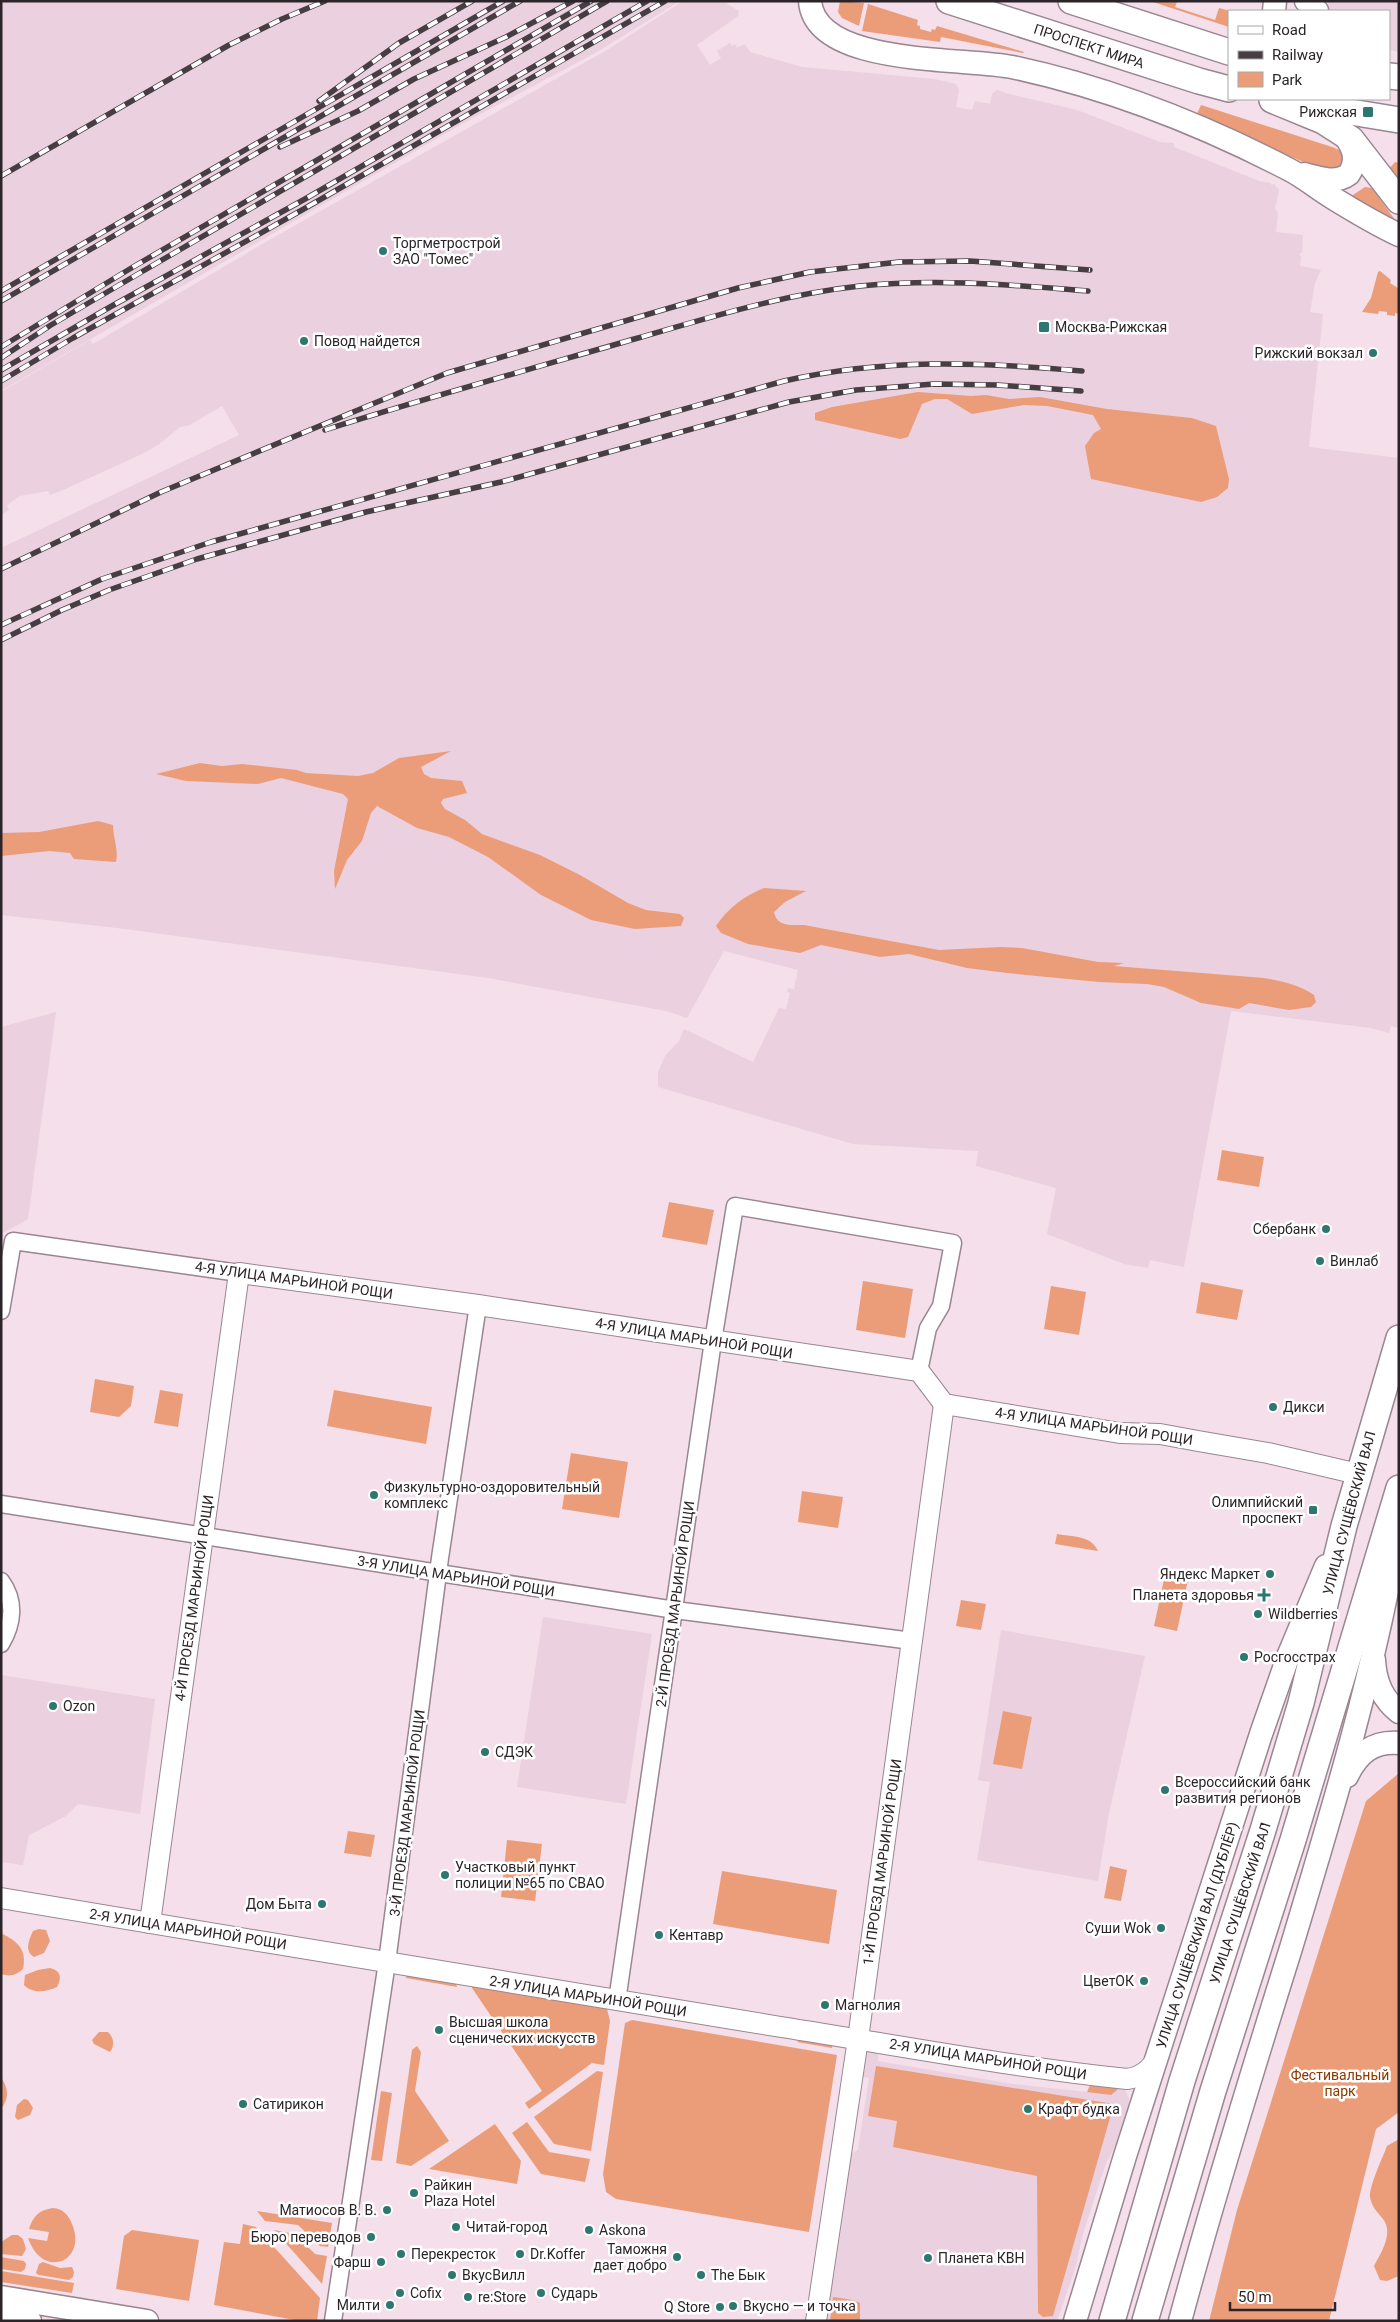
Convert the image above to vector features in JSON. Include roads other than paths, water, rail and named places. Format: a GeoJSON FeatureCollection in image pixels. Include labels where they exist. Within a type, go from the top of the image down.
{"type":"FeatureCollection","features":[{"type":"Feature","properties":{"kind":"main road"},"geometry":{"type":"LineString","coordinates":[[810,1],[814,17],[823,30],[837,40],[852,46],[904,56],[1006,66],[1083,84],[1199,128],[1291,170],[1334,199],[1399,235]]}},
{"type":"Feature","properties":{"kind":"main road","name":"ПРОСПЕКТ МИРА"},"geometry":{"type":"LineString","coordinates":[[949,1],[1199,82],[1228,89]]}},
{"type":"Feature","properties":{"kind":"main road"},"geometry":{"type":"LineString","coordinates":[[1071,1],[1192,42],[1228,52]]}},
{"type":"Feature","properties":{"kind":"main road"},"geometry":{"type":"LineString","coordinates":[[1306,1],[1316,10]]}},
{"type":"Feature","properties":{"kind":"main road"},"geometry":{"type":"LineString","coordinates":[[1192,42],[1228,44]]}},
{"type":"Feature","properties":{"kind":"main road"},"geometry":{"type":"LineString","coordinates":[[1273,100],[1310,114],[1338,129],[1361,149],[1399,201]]}},
{"type":"Feature","properties":{"kind":"main road"},"geometry":{"type":"LineString","coordinates":[[1276,100],[1399,120]]}},
{"type":"Feature","properties":{"kind":"main road"},"geometry":{"type":"LineString","coordinates":[[1291,170],[1330,179],[1339,179],[1350,174],[1355,161],[1354,154],[1349,141],[1338,129]]}},
{"type":"Feature","properties":{"kind":"main road","name":"УЛИЦА СУЩЁВСКИЙ ВАЛ"},"geometry":{"type":"LineString","coordinates":[[1112,2321],[1182,2081],[1263,1830],[1295,1721],[1358,1474],[1399,1338]]}},
{"type":"Feature","properties":{"kind":"main road"},"geometry":{"type":"LineString","coordinates":[[1145,2321],[1204,2118],[1293,1840],[1399,1488]]}},
{"type":"Feature","properties":{"kind":"main road","name":"УЛИЦА СУЩЁВСКИЙ ВАЛ (ДУБЛЁР)"},"geometry":{"type":"LineString","coordinates":[[1076,2321],[1125,2156],[1274,1694],[1344,1526]]}},
{"type":"Feature","properties":{"kind":"main road"},"geometry":{"type":"LineString","coordinates":[[1180,2321],[1211,2207],[1336,1802],[1375,1649],[1399,1527]]}},
{"type":"Feature","properties":{"kind":"main road"},"geometry":{"type":"LineString","coordinates":[[1375,1649],[1374,1671],[1377,1682],[1388,1702],[1399,1712]]}},
{"type":"Feature","properties":{"kind":"main road"},"geometry":{"type":"LineString","coordinates":[[1336,1802],[1352,1767],[1360,1755],[1374,1746],[1399,1743]]}},
{"type":"Feature","properties":{"kind":"main road"},"geometry":{"type":"LineString","coordinates":[[1,2297],[147,2321]]}},
{"type":"Feature","properties":{"kind":"main road"},"geometry":{"type":"LineString","coordinates":[[1,2316],[30,2321]]}},
{"type":"Feature","properties":{"kind":"street","name":"2-Й ПРОЕЗД МАРЬИНОЙ РОЩИ"},"geometry":{"type":"LineString","coordinates":[[617,2001],[713,1341],[735,1206],[953,1242],[941,1306],[928,1328],[920,1372]]}},
{"type":"Feature","properties":{"kind":"street","name":"4-Я УЛИЦА МАРЬИНОЙ РОЩИ"},"geometry":{"type":"LineString","coordinates":[[1,1311],[13,1241],[478,1305],[920,1372]]}},
{"type":"Feature","properties":{"kind":"street","name":"4-Й ПРОЕЗД МАРЬИНОЙ РОЩИ"},"geometry":{"type":"LineString","coordinates":[[150,1923],[239,1273]]}},
{"type":"Feature","properties":{"kind":"street","name":"3-Й ПРОЕЗД МАРЬИНОЙ РОЩИ"},"geometry":{"type":"LineString","coordinates":[[333,2321],[387,1962],[438,1574],[478,1305]]}},
{"type":"Feature","properties":{"kind":"street"},"geometry":{"type":"LineString","coordinates":[[920,1372],[944,1404]]}},
{"type":"Feature","properties":{"kind":"street","name":"4-Я УЛИЦА МАРЬИНОЙ РОЩИ"},"geometry":{"type":"LineString","coordinates":[[944,1404],[1120,1432],[1160,1434],[1268,1453],[1358,1474]]}},
{"type":"Feature","properties":{"kind":"street","name":"1-Й ПРОЕЗД МАРЬИНОЙ РОЩИ"},"geometry":{"type":"LineString","coordinates":[[816,2321],[858,2039],[944,1404]]}},
{"type":"Feature","properties":{"kind":"street","name":"3-Я УЛИЦА МАРЬИНОЙ РОЩИ"},"geometry":{"type":"LineString","coordinates":[[1,1504],[675,1610],[912,1641]]}},
{"type":"Feature","properties":{"kind":"street"},"geometry":{"type":"LineString","coordinates":[[1,1581],[10,1599],[12,1615],[9,1631],[1,1644]]}},
{"type":"Feature","properties":{"kind":"street","name":"2-Я УЛИЦА МАРЬИНОЙ РОЩИ"},"geometry":{"type":"LineString","coordinates":[[1,1898],[387,1962],[463,1977],[1054,2071],[1127,2079],[1137,2077],[1147,2071],[1155,2061],[1161,2048]]}},
{"type":"Feature","properties":{"kind":"railway"},"geometry":{"type":"LineString","coordinates":[[1,176],[229,45],[282,19],[325,1]]}},
{"type":"Feature","properties":{"kind":"railway"},"geometry":{"type":"LineString","coordinates":[[319,101],[399,43],[472,1]]}},
{"type":"Feature","properties":{"kind":"railway"},"geometry":{"type":"LineString","coordinates":[[1,291],[503,1]]}},
{"type":"Feature","properties":{"kind":"railway"},"geometry":{"type":"LineString","coordinates":[[1,301],[520,1]]}},
{"type":"Feature","properties":{"kind":"railway"},"geometry":{"type":"LineString","coordinates":[[280,147],[358,111],[414,79],[506,37],[573,1]]}},
{"type":"Feature","properties":{"kind":"railway"},"geometry":{"type":"LineString","coordinates":[[1,347],[133,267],[591,1]]}},
{"type":"Feature","properties":{"kind":"railway"},"geometry":{"type":"LineString","coordinates":[[1,358],[51,325],[607,1]]}},
{"type":"Feature","properties":{"kind":"railway"},"geometry":{"type":"LineString","coordinates":[[1,370],[305,199],[647,1]]}},
{"type":"Feature","properties":{"kind":"railway"},"geometry":{"type":"LineString","coordinates":[[1,381],[73,338],[302,210],[665,1]]}},
{"type":"Feature","properties":{"kind":"railway"},"geometry":{"type":"LineString","coordinates":[[1,569],[161,492],[447,373],[738,288],[810,272],[899,262],[970,261],[1090,270]]}},
{"type":"Feature","properties":{"kind":"railway"},"geometry":{"type":"LineString","coordinates":[[325,430],[442,394],[776,300],[860,286],[946,282],[1088,291]]}},
{"type":"Feature","properties":{"kind":"railway"},"geometry":{"type":"LineString","coordinates":[[1,625],[102,579],[211,542],[784,381],[859,368],[896,365],[969,364],[1082,371]]}},
{"type":"Feature","properties":{"kind":"railway"},"geometry":{"type":"LineString","coordinates":[[1,640],[62,610],[109,590],[197,559],[366,512],[501,482],[789,402],[856,390],[934,384],[997,385],[1081,391]]}},
{"type":"Feature","properties":{"kind":"place","name":"Рижская"},"geometry":{"type":"Point","coordinates":[1368,112]}},
{"type":"Feature","properties":{"kind":"place","name":"Торгметрострой ЗАО \"Томес\""},"geometry":{"type":"Point","coordinates":[383,251]}},
{"type":"Feature","properties":{"kind":"place","name":"Москва-Рижская"},"geometry":{"type":"Point","coordinates":[1044,327]}},
{"type":"Feature","properties":{"kind":"place","name":"Повод найдется"},"geometry":{"type":"Point","coordinates":[304,341]}},
{"type":"Feature","properties":{"kind":"place","name":"Рижский вокзал"},"geometry":{"type":"Point","coordinates":[1373,353]}},
{"type":"Feature","properties":{"kind":"place","name":"Сбербанк"},"geometry":{"type":"Point","coordinates":[1326,1229]}},
{"type":"Feature","properties":{"kind":"place","name":"Винлаб"},"geometry":{"type":"Point","coordinates":[1320,1261]}},
{"type":"Feature","properties":{"kind":"place","name":"Дикси"},"geometry":{"type":"Point","coordinates":[1273,1407]}},
{"type":"Feature","properties":{"kind":"place","name":"Физкультурно-оздоровительный комплекс"},"geometry":{"type":"Point","coordinates":[374,1495]}},
{"type":"Feature","properties":{"kind":"place","name":"Олимпийский проспект"},"geometry":{"type":"Point","coordinates":[1313,1510]}},
{"type":"Feature","properties":{"kind":"place","name":"Яндекс Маркет"},"geometry":{"type":"Point","coordinates":[1270,1574]}},
{"type":"Feature","properties":{"kind":"place","name":"Планета здоровья"},"geometry":{"type":"Point","coordinates":[1264,1595]}},
{"type":"Feature","properties":{"kind":"place","name":"Wildberries"},"geometry":{"type":"Point","coordinates":[1258,1614]}},
{"type":"Feature","properties":{"kind":"place","name":"Росгосстрах"},"geometry":{"type":"Point","coordinates":[1244,1657]}},
{"type":"Feature","properties":{"kind":"place","name":"Ozon"},"geometry":{"type":"Point","coordinates":[53,1706]}},
{"type":"Feature","properties":{"kind":"place","name":"СДЭК"},"geometry":{"type":"Point","coordinates":[485,1752]}},
{"type":"Feature","properties":{"kind":"place","name":"Всероссийский банк развития регионов"},"geometry":{"type":"Point","coordinates":[1165,1790]}},
{"type":"Feature","properties":{"kind":"place","name":"Участковый пункт полиции №65 по СВАО"},"geometry":{"type":"Point","coordinates":[445,1875]}},
{"type":"Feature","properties":{"kind":"place","name":"Дом Быта"},"geometry":{"type":"Point","coordinates":[322,1904]}},
{"type":"Feature","properties":{"kind":"place","name":"Суши Wok"},"geometry":{"type":"Point","coordinates":[1161,1928]}},
{"type":"Feature","properties":{"kind":"place","name":"Кентавр"},"geometry":{"type":"Point","coordinates":[659,1935]}},
{"type":"Feature","properties":{"kind":"place","name":"ЦветОК"},"geometry":{"type":"Point","coordinates":[1144,1981]}},
{"type":"Feature","properties":{"kind":"place","name":"Магнолия"},"geometry":{"type":"Point","coordinates":[825,2005]}},
{"type":"Feature","properties":{"kind":"place","name":"Высшая школа сценических искусств"},"geometry":{"type":"Point","coordinates":[439,2030]}},
{"type":"Feature","properties":{"kind":"place","name":"Сатирикон"},"geometry":{"type":"Point","coordinates":[243,2104]}},
{"type":"Feature","properties":{"kind":"place","name":"Крафт будка"},"geometry":{"type":"Point","coordinates":[1028,2109]}},
{"type":"Feature","properties":{"kind":"place","name":"Райкин Plaza Hotel"},"geometry":{"type":"Point","coordinates":[414,2193]}},
{"type":"Feature","properties":{"kind":"place","name":"Матиосов В. В."},"geometry":{"type":"Point","coordinates":[387,2210]}},
{"type":"Feature","properties":{"kind":"place","name":"Читай-город"},"geometry":{"type":"Point","coordinates":[456,2227]}},
{"type":"Feature","properties":{"kind":"place","name":"Askona"},"geometry":{"type":"Point","coordinates":[589,2230]}},
{"type":"Feature","properties":{"kind":"place","name":"Бюро переводов"},"geometry":{"type":"Point","coordinates":[371,2237]}},
{"type":"Feature","properties":{"kind":"place","name":"Перекресток"},"geometry":{"type":"Point","coordinates":[401,2254]}},
{"type":"Feature","properties":{"kind":"place","name":"Dr.Koffer"},"geometry":{"type":"Point","coordinates":[520,2254]}},
{"type":"Feature","properties":{"kind":"place","name":"Таможня дает добро"},"geometry":{"type":"Point","coordinates":[677,2257]}},
{"type":"Feature","properties":{"kind":"place","name":"Планета КВН"},"geometry":{"type":"Point","coordinates":[928,2258]}},
{"type":"Feature","properties":{"kind":"place","name":"Фарш"},"geometry":{"type":"Point","coordinates":[381,2262]}},
{"type":"Feature","properties":{"kind":"place","name":"ВкусВилл"},"geometry":{"type":"Point","coordinates":[452,2275]}},
{"type":"Feature","properties":{"kind":"place","name":"The Бык"},"geometry":{"type":"Point","coordinates":[701,2275]}},
{"type":"Feature","properties":{"kind":"place","name":"Cofix"},"geometry":{"type":"Point","coordinates":[400,2293]}},
{"type":"Feature","properties":{"kind":"place","name":"Сударь"},"geometry":{"type":"Point","coordinates":[541,2293]}},
{"type":"Feature","properties":{"kind":"place","name":"re:Store"},"geometry":{"type":"Point","coordinates":[468,2297]}},
{"type":"Feature","properties":{"kind":"place","name":"Милти"},"geometry":{"type":"Point","coordinates":[390,2305]}},
{"type":"Feature","properties":{"kind":"place","name":"Вкусно — и точка"},"geometry":{"type":"Point","coordinates":[733,2306]}},
{"type":"Feature","properties":{"kind":"place","name":"Q Store"},"geometry":{"type":"Point","coordinates":[720,2307]}},
{"type":"Feature","properties":{"kind":"park label","name":"Фестивальный парк"},"geometry":{"type":"Point","coordinates":[1340,2084]}}]}
